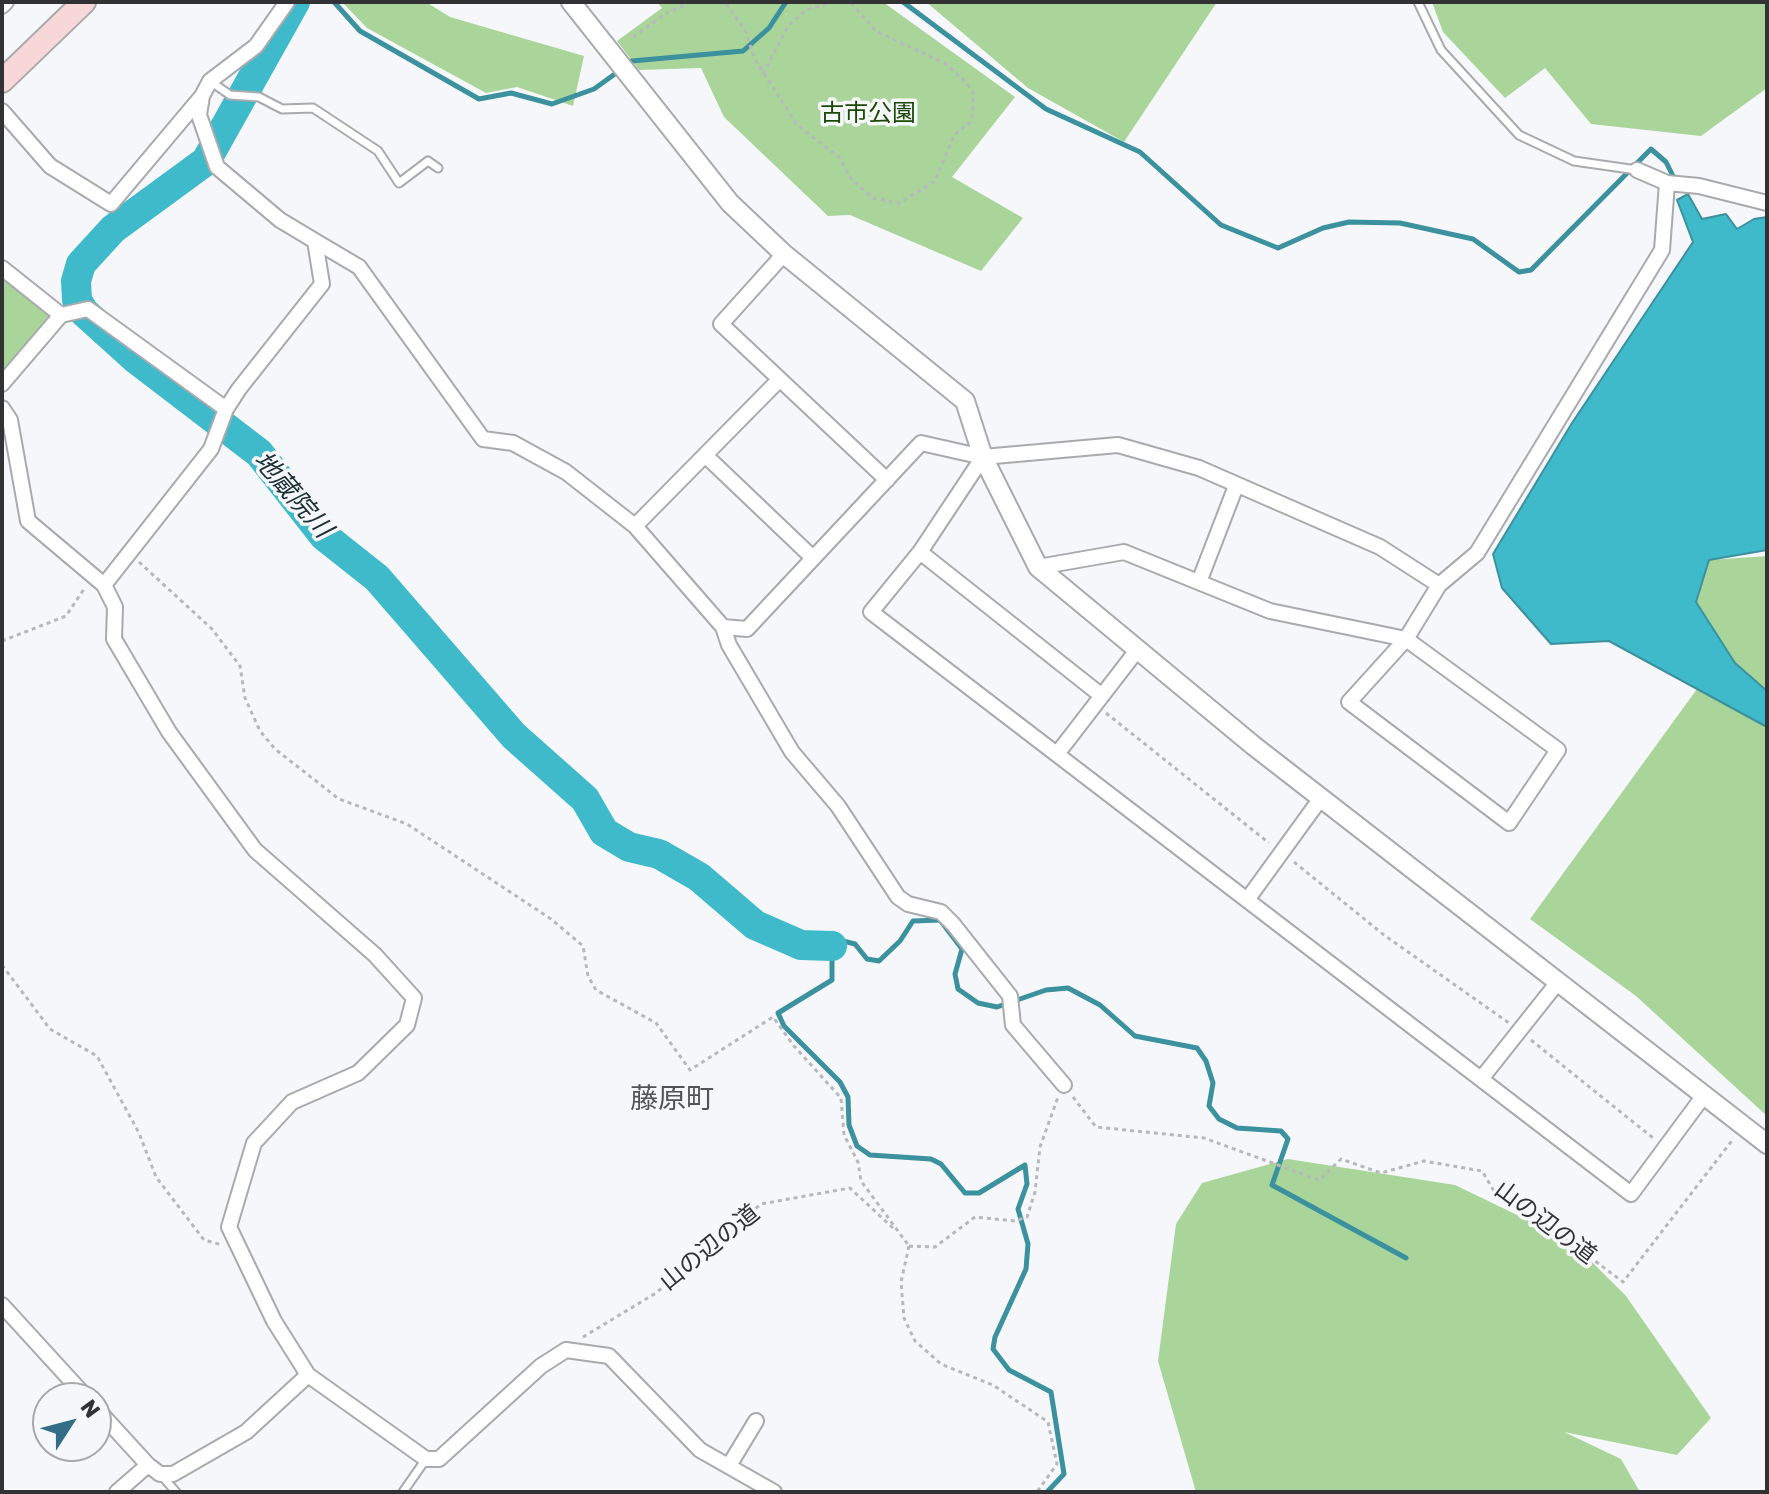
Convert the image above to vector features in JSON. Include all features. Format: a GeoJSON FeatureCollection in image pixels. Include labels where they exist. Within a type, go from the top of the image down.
{"type":"FeatureCollection","features":[{"type":"Feature","properties":{"kind":"main road"},"geometry":{"type":"LineString","coordinates":[[2,81],[84,2]]}},
{"type":"Feature","properties":{"kind":"street"},"geometry":{"type":"LineString","coordinates":[[2,6],[6,2]]}},
{"type":"Feature","properties":{"kind":"street"},"geometry":{"type":"LineString","coordinates":[[2,111],[50,166],[111,204],[202,96],[210,81],[256,46],[287,2]]}},
{"type":"Feature","properties":{"kind":"street"},"geometry":{"type":"LineString","coordinates":[[571,2],[730,203],[784,254],[965,401],[983,457],[1038,567],[1321,798],[1767,1144]]}},
{"type":"Feature","properties":{"kind":"street"},"geometry":{"type":"LineString","coordinates":[[202,96],[199,115],[217,167],[280,220],[359,267],[483,439],[513,443],[566,472],[635,526],[723,627],[729,645],[792,752],[838,806],[898,897],[908,904],[941,912],[953,924],[1010,996],[1013,1025],[1064,1085]]}},
{"type":"Feature","properties":{"kind":"street"},"geometry":{"type":"LineString","coordinates":[[1637,170],[1667,183],[1699,186],[1767,203]]}},
{"type":"Feature","properties":{"kind":"street"},"geometry":{"type":"LineString","coordinates":[[1038,567],[1124,552],[1270,611],[1406,639],[1558,750],[1509,823],[1349,702],[1406,639],[1439,585],[1477,553],[1662,250],[1667,183]]}},
{"type":"Feature","properties":{"kind":"street"},"geometry":{"type":"LineString","coordinates":[[98,580],[130,554],[211,449],[226,409],[322,284],[315,241]]}},
{"type":"Feature","properties":{"kind":"street"},"geometry":{"type":"LineString","coordinates":[[784,254],[721,324],[778,381],[887,480]]}},
{"type":"Feature","properties":{"kind":"street"},"geometry":{"type":"LineString","coordinates":[[2,268],[61,315]]}},
{"type":"Feature","properties":{"kind":"street"},"geometry":{"type":"LineString","coordinates":[[2,384],[61,315],[88,309],[226,409]]}},
{"type":"Feature","properties":{"kind":"street"},"geometry":{"type":"LineString","coordinates":[[635,526],[778,381]]}},
{"type":"Feature","properties":{"kind":"street"},"geometry":{"type":"LineString","coordinates":[[2,408],[10,420],[28,521],[98,580],[115,607],[114,639],[169,732],[255,850],[375,955],[414,998],[407,1025],[358,1073],[292,1102],[254,1143],[229,1227],[274,1321],[308,1375],[426,1459],[439,1459],[541,1366],[566,1350],[609,1356],[700,1450],[730,1464],[774,1492]]}},
{"type":"Feature","properties":{"kind":"street"},"geometry":{"type":"LineString","coordinates":[[723,627],[747,629],[921,443],[983,457],[1118,445],[1199,468],[1380,547],[1439,585]]}},
{"type":"Feature","properties":{"kind":"street"},"geometry":{"type":"LineString","coordinates":[[705,455],[813,558]]}},
{"type":"Feature","properties":{"kind":"street"},"geometry":{"type":"LineString","coordinates":[[983,457],[920,552],[871,612],[1631,1194],[1705,1094]]}},
{"type":"Feature","properties":{"kind":"street"},"geometry":{"type":"LineString","coordinates":[[1199,582],[1236,486]]}},
{"type":"Feature","properties":{"kind":"street"},"geometry":{"type":"LineString","coordinates":[[920,552],[1098,700]]}},
{"type":"Feature","properties":{"kind":"street"},"geometry":{"type":"LineString","coordinates":[[1057,754],[1138,649]]}},
{"type":"Feature","properties":{"kind":"street"},"geometry":{"type":"LineString","coordinates":[[1247,900],[1321,798]]}},
{"type":"Feature","properties":{"kind":"street"},"geometry":{"type":"LineString","coordinates":[[1481,1079],[1558,982]]}},
{"type":"Feature","properties":{"kind":"street"},"geometry":{"type":"LineString","coordinates":[[2,1305],[72,1382]]}},
{"type":"Feature","properties":{"kind":"street"},"geometry":{"type":"LineString","coordinates":[[112,1425],[154,1469],[173,1474],[246,1432],[308,1375]]}},
{"type":"Feature","properties":{"kind":"street"},"geometry":{"type":"LineString","coordinates":[[730,1464],[756,1421]]}},
{"type":"Feature","properties":{"kind":"street"},"geometry":{"type":"LineString","coordinates":[[117,1492],[154,1469]]}},
{"type":"Feature","properties":{"kind":"lane"},"geometry":{"type":"LineString","coordinates":[[1418,2],[1441,50],[1519,135],[1574,161],[1622,165],[1637,170]]}},
{"type":"Feature","properties":{"kind":"lane"},"geometry":{"type":"LineString","coordinates":[[210,81],[230,95],[259,97],[282,109],[313,108],[378,151],[399,183],[428,161],[438,168]]}},
{"type":"Feature","properties":{"kind":"lane"},"geometry":{"type":"LineString","coordinates":[[403,1492],[426,1459]]}},
{"type":"Feature","properties":{"kind":"lane"},"geometry":{"type":"LineString","coordinates":[[154,1469],[176,1492]]}},
{"type":"Feature","properties":{"kind":"path"},"geometry":{"type":"LineString","coordinates":[[633,37],[665,14],[690,2]]}},
{"type":"Feature","properties":{"kind":"path"},"geometry":{"type":"LineString","coordinates":[[718,2],[727,5],[763,74],[797,125],[839,157],[853,181],[873,198],[899,203],[935,181],[954,135],[972,121],[973,93],[967,83],[944,63],[876,31],[850,2]]}},
{"type":"Feature","properties":{"kind":"path"},"geometry":{"type":"LineString","coordinates":[[763,74],[788,26],[806,10],[833,2]]}},
{"type":"Feature","properties":{"kind":"path"},"geometry":{"type":"LineString","coordinates":[[130,554],[212,629],[240,666],[245,698],[260,731],[275,749],[339,799],[407,824],[551,919],[583,946],[588,976],[596,990],[656,1023],[690,1070],[773,1017],[841,1098],[844,1135],[858,1162],[861,1181],[909,1246],[935,1247],[975,1217],[1015,1221],[1027,1217],[1035,1192],[1040,1147],[1064,1085]]}},
{"type":"Feature","properties":{"kind":"path"},"geometry":{"type":"LineString","coordinates":[[2,641],[66,616],[98,580]]}},
{"type":"Feature","properties":{"kind":"path"},"geometry":{"type":"LineString","coordinates":[[1098,700],[1384,935],[1519,1031],[1665,1147]]}},
{"type":"Feature","properties":{"kind":"path"},"geometry":{"type":"LineString","coordinates":[[2,965],[50,1029],[97,1056],[139,1133],[156,1177],[204,1240],[237,1249]]}},
{"type":"Feature","properties":{"kind":"path","name":"山の辺の道"},"geometry":{"type":"LineString","coordinates":[[1064,1085],[1096,1127],[1204,1138],[1319,1180],[1341,1159],[1381,1173],[1424,1161],[1482,1171],[1494,1191],[1550,1227],[1623,1282],[1744,1125]]}},
{"type":"Feature","properties":{"kind":"path","name":"山の辺の道"},"geometry":{"type":"LineString","coordinates":[[566,1350],[656,1293],[761,1204],[850,1188],[899,1234]]}},
{"type":"Feature","properties":{"kind":"path"},"geometry":{"type":"LineString","coordinates":[[909,1246],[901,1282],[904,1318],[915,1341],[941,1364],[993,1385],[1048,1422],[1057,1464],[1037,1492]]}},
{"type":"Feature","properties":{"kind":"green space"},"geometry":{"type":"Polygon","coordinates":[[[342,2],[426,2],[450,17],[584,56],[573,106],[517,87],[486,93],[367,28],[342,2]]]}},
{"type":"Feature","properties":{"kind":"green space","name":"古市公園"},"geometry":{"type":"Polygon","coordinates":[[[657,2],[883,2],[1015,97],[952,177],[1023,218],[981,271],[850,215],[828,216],[724,117],[701,68],[639,70],[617,41],[662,8],[657,2]]]}},
{"type":"Feature","properties":{"kind":"green space"},"geometry":{"type":"Polygon","coordinates":[[[926,2],[1217,2],[1124,142],[1028,88],[926,2]]]}},
{"type":"Feature","properties":{"kind":"green space"},"geometry":{"type":"Polygon","coordinates":[[[1432,2],[1767,2],[1767,88],[1701,136],[1591,124],[1545,68],[1505,98],[1443,32],[1432,2]]]}},
{"type":"Feature","properties":{"kind":"green space"},"geometry":{"type":"Polygon","coordinates":[[[2,275],[53,317],[2,373],[2,275]]]}},
{"type":"Feature","properties":{"kind":"green space"},"geometry":{"type":"Polygon","coordinates":[[[1767,556],[1767,691],[1735,663],[1696,602],[1709,560],[1767,556]]]}},
{"type":"Feature","properties":{"kind":"green space"},"geometry":{"type":"Polygon","coordinates":[[[1697,689],[1767,727],[1767,1116],[1636,996],[1530,919],[1697,689]]]}},
{"type":"Feature","properties":{"kind":"green space"},"geometry":{"type":"Polygon","coordinates":[[[1288,1159],[1455,1185],[1571,1241],[1626,1296],[1711,1418],[1677,1455],[1564,1432],[1621,1459],[1640,1492],[1196,1492],[1158,1361],[1176,1224],[1202,1183],[1288,1159]]]}},
{"type":"Feature","properties":{"kind":"water"},"geometry":{"type":"Polygon","coordinates":[[[1688,194],[1702,219],[1726,214],[1737,229],[1754,219],[1767,217],[1767,550],[1709,560],[1696,602],[1735,663],[1767,691],[1767,727],[1609,641],[1551,644],[1502,588],[1493,554],[1572,423],[1693,242],[1677,200],[1688,194]]]}},
{"type":"Feature","properties":{"kind":"waterway","name":"地蔵院川"},"geometry":{"type":"LineString","coordinates":[[295,2],[206,161],[113,229],[81,264],[76,281],[77,300],[84,312],[136,359],[259,453],[324,536],[377,578],[514,736],[585,799],[604,832],[629,847],[659,854],[699,877],[755,925],[801,945],[832,946]]}},
{"type":"Feature","properties":{"kind":"waterway"},"geometry":{"type":"LineString","coordinates":[[334,2],[360,31],[479,99],[511,93],[552,104],[594,89],[619,71]]}},
{"type":"Feature","properties":{"kind":"waterway"},"geometry":{"type":"LineString","coordinates":[[627,65],[632,61],[743,51],[769,28],[786,2]]}},
{"type":"Feature","properties":{"kind":"waterway"},"geometry":{"type":"LineString","coordinates":[[903,2],[1046,109],[1140,152],[1221,225],[1278,248],[1323,228],[1349,222],[1400,223],[1473,239],[1519,272],[1531,270],[1651,149],[1666,162],[1675,180]]}},
{"type":"Feature","properties":{"kind":"waterway","name":"地蔵院川"},"geometry":{"type":"LineString","coordinates":[[1047,1492],[1064,1474],[1051,1392],[1009,1370],[993,1349],[995,1337],[1026,1269],[1028,1244],[1018,1209],[1027,1184],[1025,1165],[979,1193],[965,1193],[941,1164],[931,1159],[870,1155],[857,1146],[849,1125],[848,1097],[840,1082],[784,1026],[778,1013],[832,980],[832,946],[839,940],[855,944],[867,959],[879,961],[900,941],[913,921],[940,920],[962,949],[955,974],[958,989],[978,1003],[997,1007],[1046,990],[1068,988],[1100,1005],[1135,1036],[1197,1048],[1206,1061],[1213,1083],[1209,1106],[1219,1119],[1237,1128],[1281,1131],[1288,1139],[1272,1185],[1406,1258]]}},
{"type":"Feature","properties":{"kind":"district","name":"藤原町"},"geometry":{"type":"Point","coordinates":[672,1100]}}]}
